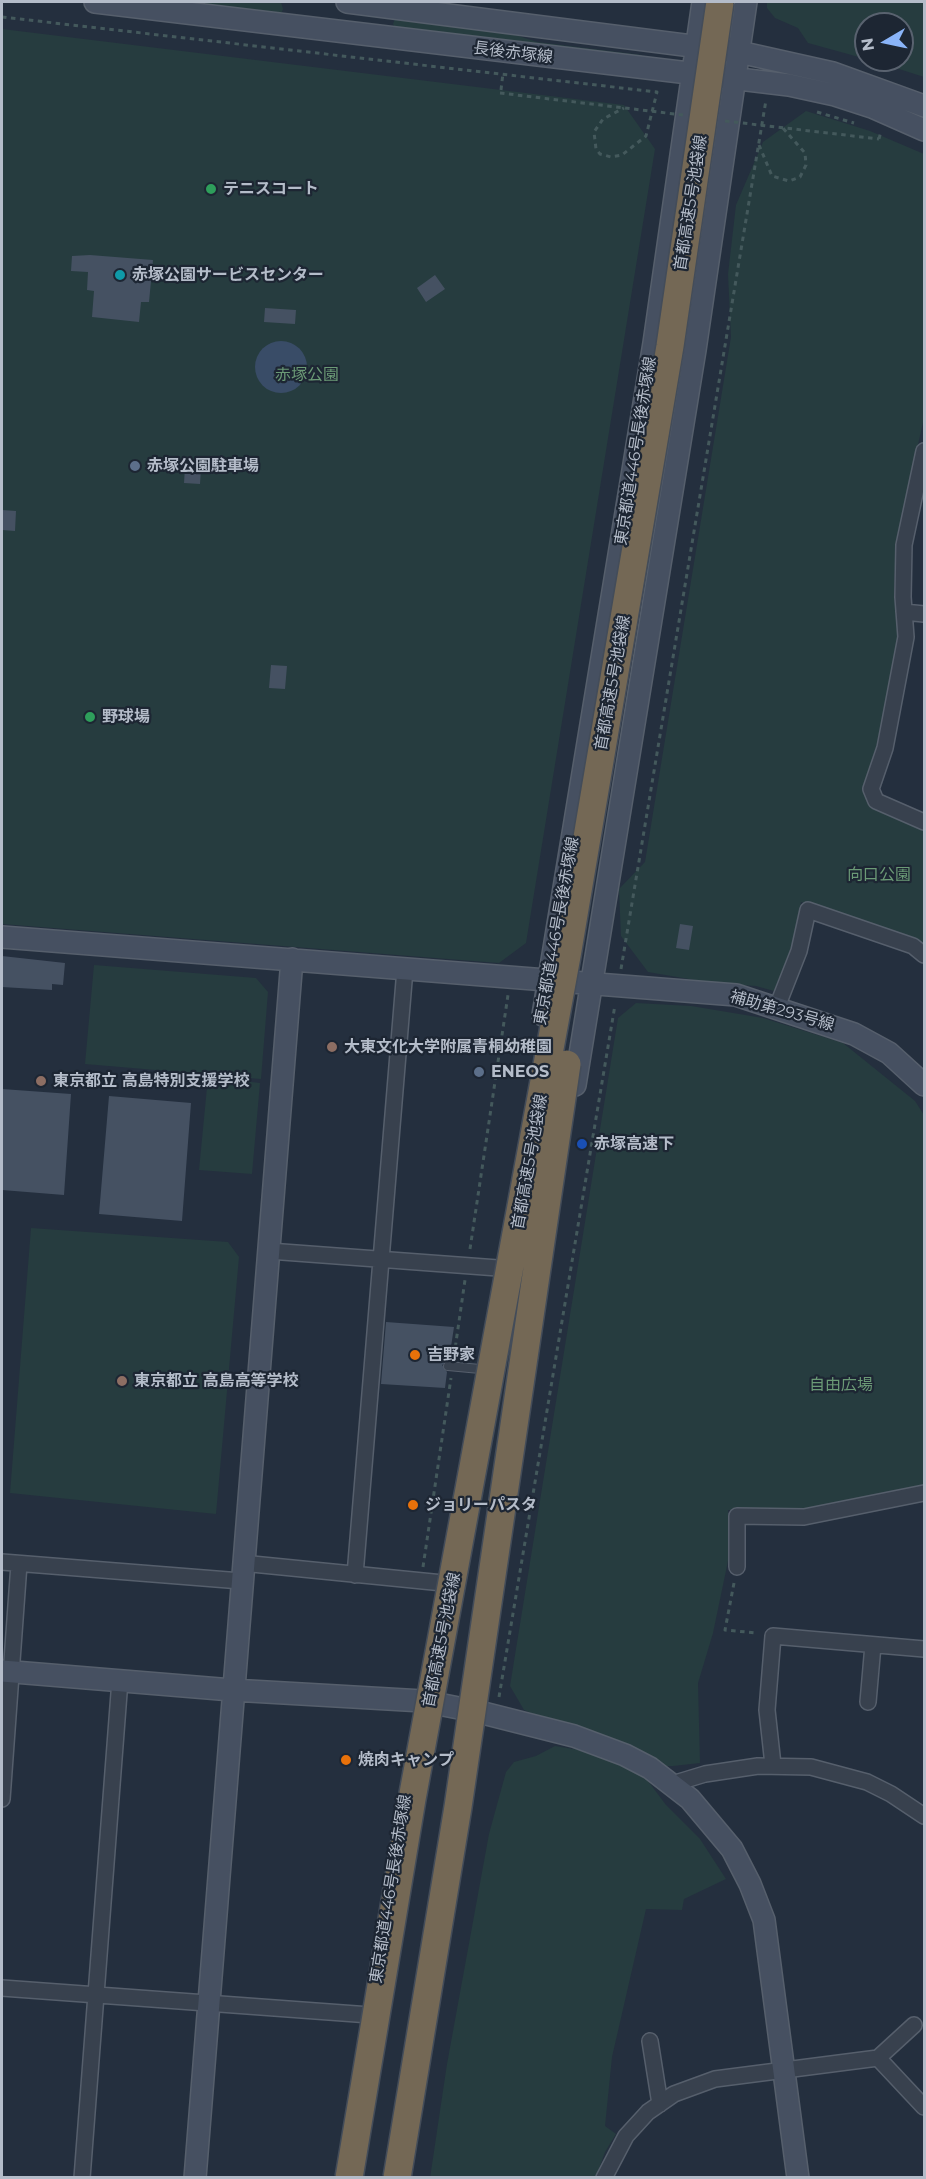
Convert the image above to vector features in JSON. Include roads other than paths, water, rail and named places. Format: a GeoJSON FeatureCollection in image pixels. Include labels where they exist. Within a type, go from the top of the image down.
{"type":"FeatureCollection","features":[{"type":"Feature","properties":{"kind":"highway","name":"首都高速5号池袋線"},"geometry":{"type":"LineString","coordinates":[[397,2178],[458,1807],[552,1097],[670,346],[720,2]]}},
{"type":"Feature","properties":{"kind":"highway","name":"首都高速5号池袋線"},"geometry":{"type":"LineString","coordinates":[[349,2178],[412,1799],[552,1097],[683,348],[733,2]]}},
{"type":"Feature","properties":{"kind":"highway"},"geometry":{"type":"LineString","coordinates":[[368,2178],[552,1097]]}},
{"type":"Feature","properties":{"kind":"highway"},"geometry":{"type":"LineString","coordinates":[[380,2178],[552,1097]]}},
{"type":"Feature","properties":{"kind":"main road","name":"長後赤塚線"},"geometry":{"type":"LineString","coordinates":[[95,2],[694,75],[737,78],[835,95],[872,107],[924,130]]}},
{"type":"Feature","properties":{"kind":"main road"},"geometry":{"type":"LineString","coordinates":[[337,32],[340,2]]}},
{"type":"Feature","properties":{"kind":"main road","name":"長後赤塚線"},"geometry":{"type":"LineString","coordinates":[[347,2],[740,52],[833,73],[924,106]]}},
{"type":"Feature","properties":{"kind":"main road","name":"東京都道446号長後赤塚線"},"geometry":{"type":"LineString","coordinates":[[343,2178],[443,1583],[549,979],[654,343],[703,2]]}},
{"type":"Feature","properties":{"kind":"main road"},"geometry":{"type":"LineString","coordinates":[[402,2178],[488,1714],[591,983],[694,362],[737,78],[746,2]]}},
{"type":"Feature","properties":{"kind":"main road","name":"補助第293号線"},"geometry":{"type":"LineString","coordinates":[[2,938],[292,959],[510,979],[549,979],[711,992],[777,1006],[870,1041],[897,1059],[924,1085]]}},
{"type":"Feature","properties":{"kind":"main road"},"geometry":{"type":"LineString","coordinates":[[195,2178],[232,1689],[292,959]]}},
{"type":"Feature","properties":{"kind":"main road"},"geometry":{"type":"LineString","coordinates":[[6,1671],[423,1701],[488,1714],[600,1744],[633,1759],[672,1784],[707,1817],[732,1849],[750,1884],[764,1920],[798,2178]]}},
{"type":"Feature","properties":{"kind":"street"},"geometry":{"type":"LineString","coordinates":[[924,451],[904,545],[906,638],[885,748],[872,789],[876,801],[924,822]]}},
{"type":"Feature","properties":{"kind":"street"},"geometry":{"type":"LineString","coordinates":[[904,612],[924,614]]}},
{"type":"Feature","properties":{"kind":"street"},"geometry":{"type":"LineString","coordinates":[[777,1006],[800,951],[808,910],[913,946],[924,954]]}},
{"type":"Feature","properties":{"kind":"street"},"geometry":{"type":"LineString","coordinates":[[355,1575],[383,1259],[405,969]]}},
{"type":"Feature","properties":{"kind":"street"},"geometry":{"type":"LineString","coordinates":[[269,1251],[498,1268]]}},
{"type":"Feature","properties":{"kind":"street"},"geometry":{"type":"LineString","coordinates":[[737,1567],[737,1516],[804,1517],[924,1493]]}},
{"type":"Feature","properties":{"kind":"street"},"geometry":{"type":"LineString","coordinates":[[2,1562],[355,1575],[443,1583]]}},
{"type":"Feature","properties":{"kind":"street"},"geometry":{"type":"LineString","coordinates":[[2,1799],[6,1671],[19,1564]]}},
{"type":"Feature","properties":{"kind":"street"},"geometry":{"type":"LineString","coordinates":[[773,1765],[767,1710],[773,1636],[924,1649]]}},
{"type":"Feature","properties":{"kind":"street"},"geometry":{"type":"LineString","coordinates":[[868,1702],[873,1645]]}},
{"type":"Feature","properties":{"kind":"street"},"geometry":{"type":"LineString","coordinates":[[82,2178],[120,1680]]}},
{"type":"Feature","properties":{"kind":"street"},"geometry":{"type":"LineString","coordinates":[[672,1784],[705,1774],[773,1765],[811,1767],[867,1782],[891,1794],[924,1816]]}},
{"type":"Feature","properties":{"kind":"street"},"geometry":{"type":"LineString","coordinates":[[2,1988],[370,2015]]}},
{"type":"Feature","properties":{"kind":"street"},"geometry":{"type":"LineString","coordinates":[[604,2178],[626,2136],[660,2104],[692,2086],[715,2079],[784,2068],[878,2058],[914,2025]]}},
{"type":"Feature","properties":{"kind":"street"},"geometry":{"type":"LineString","coordinates":[[650,2041],[660,2104]]}},
{"type":"Feature","properties":{"kind":"street"},"geometry":{"type":"LineString","coordinates":[[878,2058],[924,2107]]}},
{"type":"Feature","properties":{"kind":"lane"},"geometry":{"type":"LineString","coordinates":[[448,1366],[480,1369]]}},
{"type":"Feature","properties":{"kind":"water"},"geometry":{"type":"Polygon","coordinates":[[[281,341],[291,343],[299,349],[305,357],[307,367],[305,377],[299,385],[291,391],[281,393],[271,391],[263,385],[257,377],[255,367],[257,357],[263,349],[271,343],[281,341]]]}},
{"type":"Feature","properties":{"kind":"place","name":"テニスコート"},"geometry":{"type":"Point","coordinates":[211,189]}},
{"type":"Feature","properties":{"kind":"place","name":"赤塚公園サービスセンター"},"geometry":{"type":"Point","coordinates":[120,275]}},
{"type":"Feature","properties":{"kind":"place","name":"赤塚公園駐車場"},"geometry":{"type":"Point","coordinates":[135,466]}},
{"type":"Feature","properties":{"kind":"place","name":"野球場"},"geometry":{"type":"Point","coordinates":[90,717]}},
{"type":"Feature","properties":{"kind":"place","name":"大東文化大学附属青桐幼稚園"},"geometry":{"type":"Point","coordinates":[332,1047]}},
{"type":"Feature","properties":{"kind":"place","name":"ENEOS"},"geometry":{"type":"Point","coordinates":[479,1072]}},
{"type":"Feature","properties":{"kind":"place","name":"東京都立 高島特別支援学校"},"geometry":{"type":"Point","coordinates":[41,1081]}},
{"type":"Feature","properties":{"kind":"place","name":"赤塚高速下"},"geometry":{"type":"Point","coordinates":[582,1144]}},
{"type":"Feature","properties":{"kind":"place","name":"吉野家"},"geometry":{"type":"Point","coordinates":[415,1355]}},
{"type":"Feature","properties":{"kind":"place","name":"東京都立 高島高等学校"},"geometry":{"type":"Point","coordinates":[122,1381]}},
{"type":"Feature","properties":{"kind":"place","name":"ジョリーパスタ"},"geometry":{"type":"Point","coordinates":[413,1505]}},
{"type":"Feature","properties":{"kind":"place","name":"焼肉キャンプ"},"geometry":{"type":"Point","coordinates":[346,1760]}},
{"type":"Feature","properties":{"kind":"park label","name":"赤塚公園"},"geometry":{"type":"Point","coordinates":[307,375]}},
{"type":"Feature","properties":{"kind":"park label","name":"向口公園"},"geometry":{"type":"Point","coordinates":[879,875]}},
{"type":"Feature","properties":{"kind":"park label","name":"自由広場"},"geometry":{"type":"Point","coordinates":[841,1385]}}]}
